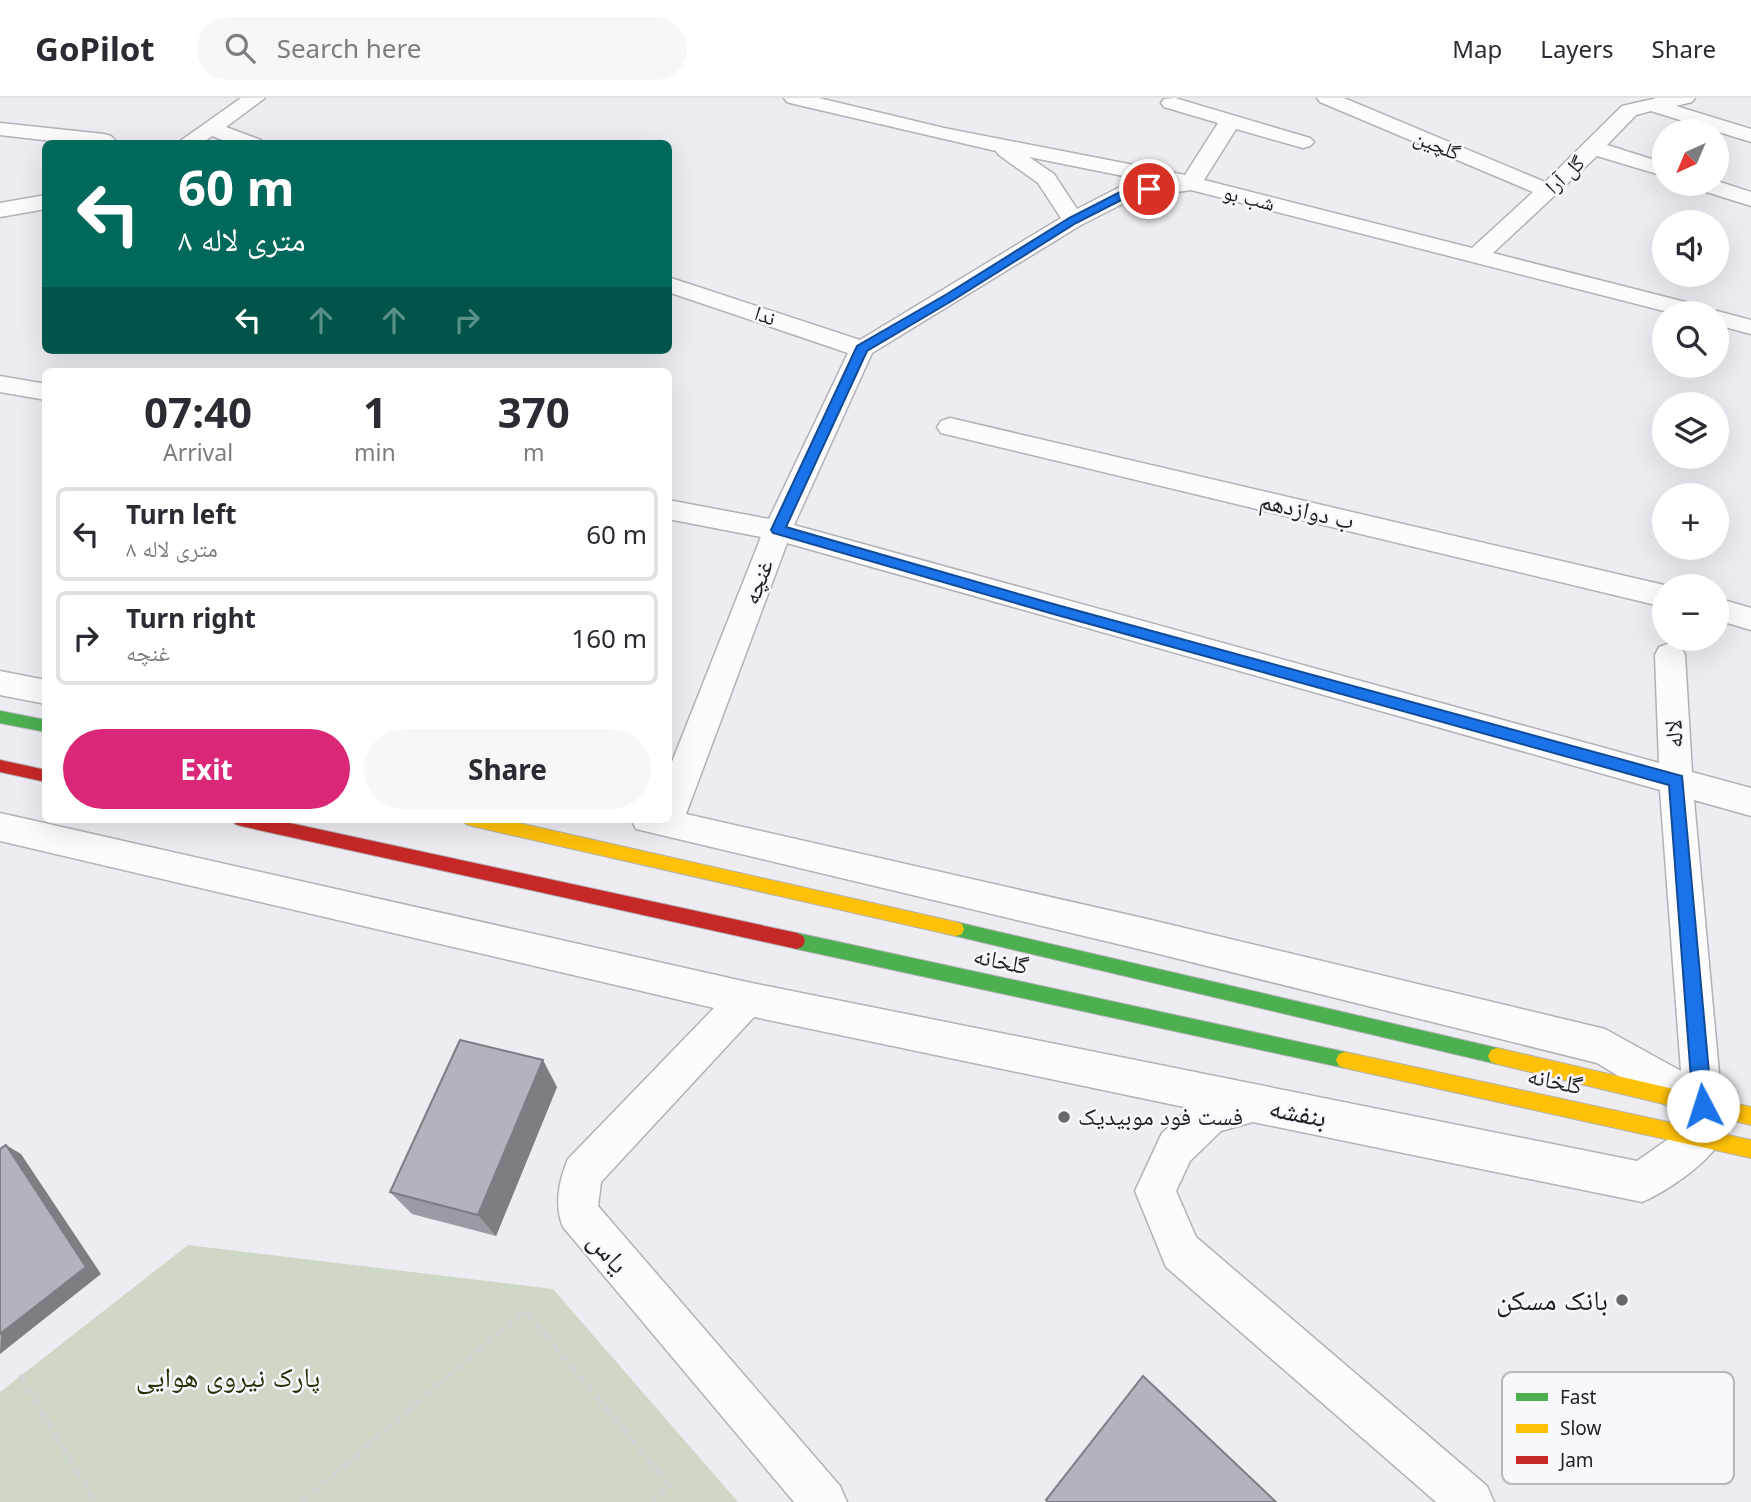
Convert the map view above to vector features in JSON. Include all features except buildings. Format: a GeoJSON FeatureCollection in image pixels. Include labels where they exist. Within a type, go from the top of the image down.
{"type":"FeatureCollection","features":[{"type":"Feature","properties":{"kind":"main road"},"geometry":{"type":"LineString","coordinates":[[0,717],[42,725]]}},
{"type":"Feature","properties":{"kind":"main road"},"geometry":{"type":"LineString","coordinates":[[0,766],[42,775]]}},
{"type":"Feature","properties":{"kind":"main road","name":"گلخانه"},"geometry":{"type":"LineString","coordinates":[[260,823],[1702,1121],[1751,1116]]}},
{"type":"Feature","properties":{"kind":"main road","name":"گلخانه"},"geometry":{"type":"LineString","coordinates":[[490,823],[652,858],[1702,1121],[1751,1149]]}},
{"type":"Feature","properties":{"kind":"street"},"geometry":{"type":"LineString","coordinates":[[192,140],[255,98]]}},
{"type":"Feature","properties":{"kind":"street","name":"شب بو"},"geometry":{"type":"LineString","coordinates":[[794,98],[996,144],[1191,183],[1653,301]]}},
{"type":"Feature","properties":{"kind":"street","name":"گلچین"},"geometry":{"type":"LineString","coordinates":[[1327,98],[1548,191]]}},
{"type":"Feature","properties":{"kind":"street"},"geometry":{"type":"LineString","coordinates":[[1629,98],[1751,136]]}},
{"type":"Feature","properties":{"kind":"street","name":"گل آرا"},"geometry":{"type":"LineString","coordinates":[[1478,256],[1594,148],[1629,110],[1685,98]]}},
{"type":"Feature","properties":{"kind":"street"},"geometry":{"type":"LineString","coordinates":[[1171,103],[1304,142]]}},
{"type":"Feature","properties":{"kind":"street"},"geometry":{"type":"LineString","coordinates":[[862,349],[1073,220],[1128,192],[1191,183],[1230,121]]}},
{"type":"Feature","properties":{"kind":"street"},"geometry":{"type":"LineString","coordinates":[[209,128],[243,140]]}},
{"type":"Feature","properties":{"kind":"street"},"geometry":{"type":"LineString","coordinates":[[0,129],[104,140]]}},
{"type":"Feature","properties":{"kind":"street"},"geometry":{"type":"LineString","coordinates":[[996,144],[1046,179],[1073,220]]}},
{"type":"Feature","properties":{"kind":"street"},"geometry":{"type":"LineString","coordinates":[[1594,148],[1652,166]]}},
{"type":"Feature","properties":{"kind":"street"},"geometry":{"type":"LineString","coordinates":[[1729,192],[1751,199]]}},
{"type":"Feature","properties":{"kind":"street"},"geometry":{"type":"LineString","coordinates":[[0,210],[42,203]]}},
{"type":"Feature","properties":{"kind":"street","name":"ندا"},"geometry":{"type":"LineString","coordinates":[[672,285],[862,349]]}},
{"type":"Feature","properties":{"kind":"street"},"geometry":{"type":"LineString","coordinates":[[1729,321],[1751,327]]}},
{"type":"Feature","properties":{"kind":"street","name":"غنچه"},"geometry":{"type":"LineString","coordinates":[[672,794],[778,530],[862,349]]}},
{"type":"Feature","properties":{"kind":"street"},"geometry":{"type":"LineString","coordinates":[[0,384],[42,392]]}},
{"type":"Feature","properties":{"kind":"street","name":"ب دوازدهم"},"geometry":{"type":"LineString","coordinates":[[950,426],[1652,593]]}},
{"type":"Feature","properties":{"kind":"street"},"geometry":{"type":"LineString","coordinates":[[672,510],[778,530],[1751,802]]}},
{"type":"Feature","properties":{"kind":"street"},"geometry":{"type":"LineString","coordinates":[[1729,613],[1751,619]]}},
{"type":"Feature","properties":{"kind":"street","name":"لاله"},"geometry":{"type":"LineString","coordinates":[[1670,655],[1676,781],[1702,1121]]}},
{"type":"Feature","properties":{"kind":"street"},"geometry":{"type":"LineString","coordinates":[[0,683],[42,691]]}},
{"type":"Feature","properties":{"kind":"street"},"geometry":{"type":"LineString","coordinates":[[672,821],[1605,1047],[1702,1121]]}},
{"type":"Feature","properties":{"kind":"street"},"geometry":{"type":"LineString","coordinates":[[0,827],[747,999],[1253,1103]]}},
{"type":"Feature","properties":{"kind":"street","name":"یاس"},"geometry":{"type":"LineString","coordinates":[[747,999],[582,1173],[577,1213],[824,1502]]}},
{"type":"Feature","properties":{"kind":"street","name":"بنفشه"},"geometry":{"type":"LineString","coordinates":[[1471,1502],[1181,1252],[1154,1191],[1176,1147],[1209,1116],[1253,1103],[1642,1182],[1702,1121]]}},
{"type":"Feature","properties":{"kind":"path"},"geometry":{"type":"LineString","coordinates":[[302,1502],[525,1310],[669,1485],[653,1502]]}},
{"type":"Feature","properties":{"kind":"path"},"geometry":{"type":"LineString","coordinates":[[20,1375],[96,1502]]}},
{"type":"Feature","properties":{"kind":"green space","name":"پارک نیروی هوایی"},"geometry":{"type":"Polygon","coordinates":[[[188,1245],[553,1289],[738,1502],[0,1502],[0,1392],[188,1245]]]}},
{"type":"Feature","properties":{"kind":"traffic: fast"},"geometry":{"type":"LineString","coordinates":[[0,717],[42,725]]}},
{"type":"Feature","properties":{"kind":"traffic: fast"},"geometry":{"type":"LineString","coordinates":[[956,929],[1497,1056]]}},
{"type":"Feature","properties":{"kind":"traffic: fast"},"geometry":{"type":"LineString","coordinates":[[797,941],[1345,1060]]}},
{"type":"Feature","properties":{"kind":"traffic: slow"},"geometry":{"type":"LineString","coordinates":[[490,823],[956,929]]}},
{"type":"Feature","properties":{"kind":"traffic: slow"},"geometry":{"type":"LineString","coordinates":[[1497,1056],[1751,1116]]}},
{"type":"Feature","properties":{"kind":"traffic: slow"},"geometry":{"type":"LineString","coordinates":[[1345,1060],[1751,1149]]}},
{"type":"Feature","properties":{"kind":"traffic: jam"},"geometry":{"type":"LineString","coordinates":[[0,766],[42,775]]}},
{"type":"Feature","properties":{"kind":"traffic: jam"},"geometry":{"type":"LineString","coordinates":[[259,823],[797,941]]}},
{"type":"Feature","properties":{"kind":"place","name":"فست فود موبیدیک"},"geometry":{"type":"Point","coordinates":[1064,1117]}},
{"type":"Feature","properties":{"kind":"place","name":"بانک مسکن"},"geometry":{"type":"Point","coordinates":[1622,1300]}},
{"type":"Feature","properties":{"kind":"route"},"geometry":{"type":"LineString","coordinates":[[1149,189],[1128,192],[1073,220],[862,349],[778,530],[1676,781],[1703,1106]]}}]}
